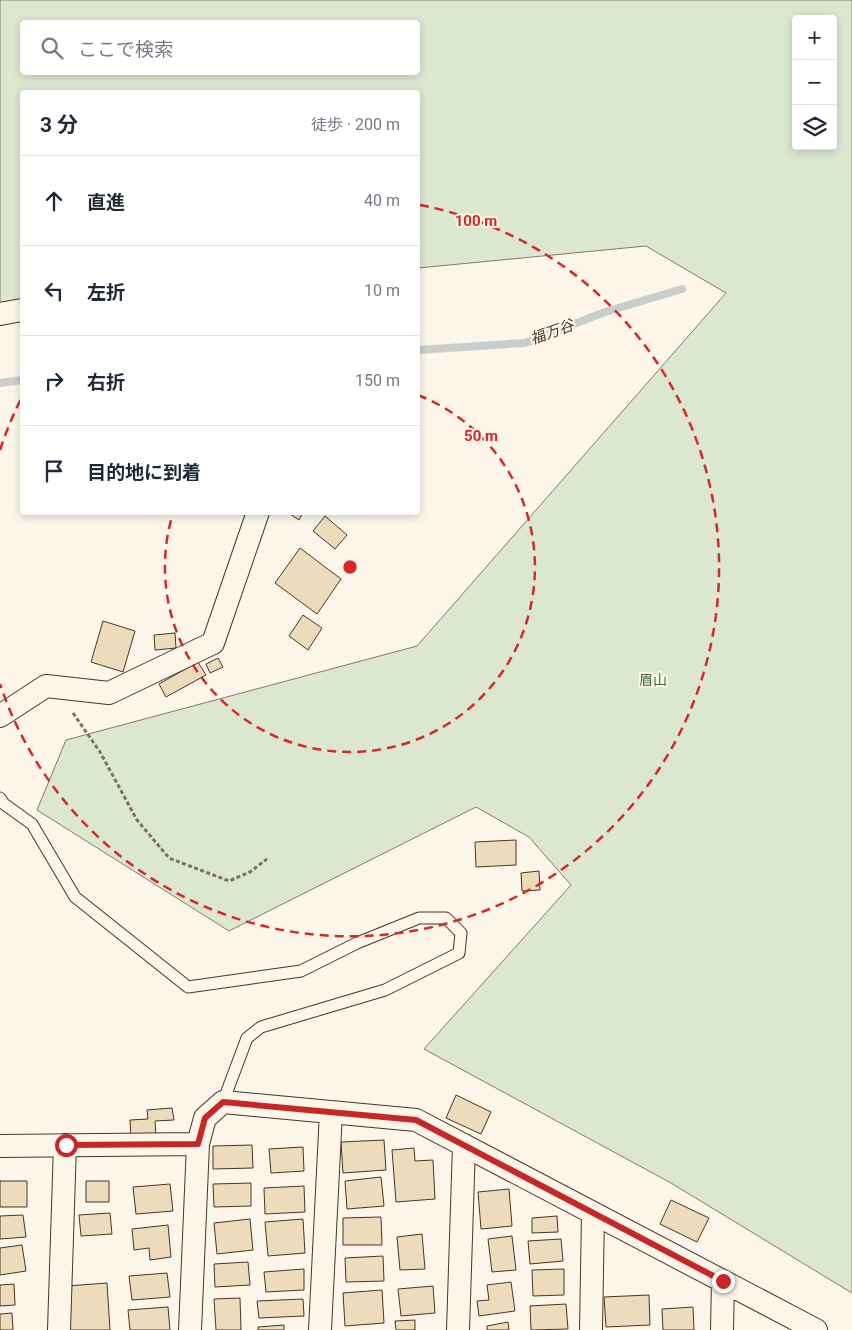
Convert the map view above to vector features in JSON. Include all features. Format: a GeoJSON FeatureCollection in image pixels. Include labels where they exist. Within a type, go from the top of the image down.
{"type":"FeatureCollection","features":[{"type":"Feature","properties":{"kind":"street"},"geometry":{"type":"LineString","coordinates":[[0,314],[20,310]]}},
{"type":"Feature","properties":{"kind":"street"},"geometry":{"type":"LineString","coordinates":[[0,716],[46,686],[109,692],[213,643],[257,515]]}},
{"type":"Feature","properties":{"kind":"street"},"geometry":{"type":"LineString","coordinates":[[190,1330],[198,1144],[205,1118],[223,1102],[416,1120],[816,1330]]}},
{"type":"Feature","properties":{"kind":"street"},"geometry":{"type":"LineString","coordinates":[[320,1330],[330,1112]]}},
{"type":"Feature","properties":{"kind":"street"},"geometry":{"type":"LineString","coordinates":[[0,1146],[198,1144]]}},
{"type":"Feature","properties":{"kind":"street"},"geometry":{"type":"LineString","coordinates":[[59,1330],[66,1145]]}},
{"type":"Feature","properties":{"kind":"street"},"geometry":{"type":"LineString","coordinates":[[458,1330],[464,1145]]}},
{"type":"Feature","properties":{"kind":"street"},"geometry":{"type":"LineString","coordinates":[[591,1330],[593,1213]]}},
{"type":"Feature","properties":{"kind":"street"},"geometry":{"type":"LineString","coordinates":[[722,1330],[723,1281]]}},
{"type":"Feature","properties":{"kind":"lane"},"geometry":{"type":"LineString","coordinates":[[0,798],[4,804],[32,824],[75,897],[188,987],[300,971],[419,918],[446,918],[461,933],[459,953],[385,990],[262,1027],[247,1038],[223,1102]]}},
{"type":"Feature","properties":{"kind":"path"},"geometry":{"type":"LineString","coordinates":[[71,711],[100,752],[137,820],[169,858],[229,881],[250,872],[267,859]]}},
{"type":"Feature","properties":{"kind":"green space","name":"眉山"},"geometry":{"type":"Polygon","coordinates":[[[0,0],[852,0],[852,1293],[671,1183],[424,1049],[571,885],[529,837],[476,807],[229,931],[37,810],[66,740],[417,646],[726,293],[646,246],[420,268],[420,90],[20,90],[20,309],[0,312],[0,0]]]}},
{"type":"Feature","properties":{"kind":"building"},"geometry":{"type":"Polygon","coordinates":[[[292,515],[302,515],[299,520],[292,515]]]}},
{"type":"Feature","properties":{"kind":"building"},"geometry":{"type":"Polygon","coordinates":[[[325,516],[347,535],[335,549],[313,531],[325,516]]]}},
{"type":"Feature","properties":{"kind":"building"},"geometry":{"type":"Polygon","coordinates":[[[300,548],[341,579],[317,614],[275,583],[300,548]]]}},
{"type":"Feature","properties":{"kind":"building"},"geometry":{"type":"Polygon","coordinates":[[[303,615],[322,628],[308,650],[289,636],[303,615]]]}},
{"type":"Feature","properties":{"kind":"building"},"geometry":{"type":"Polygon","coordinates":[[[103,621],[135,631],[123,672],[91,662],[103,621]]]}},
{"type":"Feature","properties":{"kind":"building"},"geometry":{"type":"Polygon","coordinates":[[[175,633],[176,648],[155,650],[154,635],[175,633]]]}},
{"type":"Feature","properties":{"kind":"building"},"geometry":{"type":"Polygon","coordinates":[[[218,658],[223,667],[210,673],[206,664],[218,658]]]}},
{"type":"Feature","properties":{"kind":"building"},"geometry":{"type":"Polygon","coordinates":[[[198,662],[206,675],[166,697],[159,684],[198,662]]]}},
{"type":"Feature","properties":{"kind":"building"},"geometry":{"type":"Polygon","coordinates":[[[516,840],[516,865],[476,867],[475,842],[516,840]]]}},
{"type":"Feature","properties":{"kind":"building"},"geometry":{"type":"Polygon","coordinates":[[[539,871],[540,890],[522,891],[521,873],[539,871]]]}},
{"type":"Feature","properties":{"kind":"building"},"geometry":{"type":"Polygon","coordinates":[[[456,1095],[491,1112],[481,1134],[446,1118],[456,1095]]]}},
{"type":"Feature","properties":{"kind":"building"},"geometry":{"type":"Polygon","coordinates":[[[172,1108],[174,1120],[155,1121],[156,1137],[131,1139],[130,1120],[148,1119],[147,1110],[172,1108]]]}},
{"type":"Feature","properties":{"kind":"building"},"geometry":{"type":"Polygon","coordinates":[[[384,1140],[386,1170],[343,1173],[341,1142],[384,1140]]]}},
{"type":"Feature","properties":{"kind":"building"},"geometry":{"type":"Polygon","coordinates":[[[252,1145],[253,1168],[213,1169],[213,1146],[252,1145]]]}},
{"type":"Feature","properties":{"kind":"building"},"geometry":{"type":"Polygon","coordinates":[[[303,1147],[304,1171],[271,1173],[269,1149],[303,1147]]]}},
{"type":"Feature","properties":{"kind":"building"},"geometry":{"type":"Polygon","coordinates":[[[414,1148],[415,1161],[433,1160],[435,1199],[396,1202],[392,1150],[414,1148]]]}},
{"type":"Feature","properties":{"kind":"building"},"geometry":{"type":"Polygon","coordinates":[[[381,1177],[384,1206],[347,1209],[345,1181],[381,1177]]]}},
{"type":"Feature","properties":{"kind":"building"},"geometry":{"type":"Polygon","coordinates":[[[0,1181],[27,1181],[27,1207],[0,1207],[0,1181]]]}},
{"type":"Feature","properties":{"kind":"building"},"geometry":{"type":"Polygon","coordinates":[[[86,1181],[109,1181],[109,1202],[86,1202],[86,1181]]]}},
{"type":"Feature","properties":{"kind":"building"},"geometry":{"type":"Polygon","coordinates":[[[251,1183],[251,1206],[214,1207],[213,1184],[251,1183]]]}},
{"type":"Feature","properties":{"kind":"building"},"geometry":{"type":"Polygon","coordinates":[[[170,1184],[173,1211],[136,1214],[133,1187],[170,1184]]]}},
{"type":"Feature","properties":{"kind":"building"},"geometry":{"type":"Polygon","coordinates":[[[304,1186],[305,1212],[265,1214],[264,1188],[304,1186]]]}},
{"type":"Feature","properties":{"kind":"building"},"geometry":{"type":"Polygon","coordinates":[[[509,1189],[512,1226],[481,1229],[478,1192],[509,1189]]]}},
{"type":"Feature","properties":{"kind":"building"},"geometry":{"type":"Polygon","coordinates":[[[671,1200],[709,1218],[697,1242],[660,1224],[671,1200]]]}},
{"type":"Feature","properties":{"kind":"building"},"geometry":{"type":"Polygon","coordinates":[[[110,1213],[112,1234],[81,1236],[79,1215],[110,1213]]]}},
{"type":"Feature","properties":{"kind":"building"},"geometry":{"type":"Polygon","coordinates":[[[23,1215],[26,1237],[0,1239],[0,1216],[23,1215]]]}},
{"type":"Feature","properties":{"kind":"building"},"geometry":{"type":"Polygon","coordinates":[[[557,1216],[558,1232],[532,1233],[532,1218],[557,1216]]]}},
{"type":"Feature","properties":{"kind":"building"},"geometry":{"type":"Polygon","coordinates":[[[381,1217],[382,1245],[343,1245],[343,1218],[381,1217]]]}},
{"type":"Feature","properties":{"kind":"building"},"geometry":{"type":"Polygon","coordinates":[[[250,1219],[253,1250],[217,1254],[214,1223],[250,1219]]]}},
{"type":"Feature","properties":{"kind":"building"},"geometry":{"type":"Polygon","coordinates":[[[303,1219],[305,1253],[268,1256],[265,1222],[303,1219]]]}},
{"type":"Feature","properties":{"kind":"building"},"geometry":{"type":"Polygon","coordinates":[[[168,1225],[171,1257],[150,1260],[149,1248],[134,1250],[132,1229],[168,1225]]]}},
{"type":"Feature","properties":{"kind":"building"},"geometry":{"type":"Polygon","coordinates":[[[422,1234],[425,1269],[400,1270],[397,1237],[422,1234]]]}},
{"type":"Feature","properties":{"kind":"building"},"geometry":{"type":"Polygon","coordinates":[[[512,1236],[516,1270],[492,1272],[488,1239],[512,1236]]]}},
{"type":"Feature","properties":{"kind":"building"},"geometry":{"type":"Polygon","coordinates":[[[561,1239],[563,1261],[530,1264],[528,1241],[561,1239]]]}},
{"type":"Feature","properties":{"kind":"building"},"geometry":{"type":"Polygon","coordinates":[[[22,1245],[26,1271],[0,1275],[0,1248],[22,1245]]]}},
{"type":"Feature","properties":{"kind":"building"},"geometry":{"type":"Polygon","coordinates":[[[383,1256],[384,1281],[346,1282],[345,1258],[383,1256]]]}},
{"type":"Feature","properties":{"kind":"building"},"geometry":{"type":"Polygon","coordinates":[[[248,1262],[250,1285],[215,1287],[214,1264],[248,1262]]]}},
{"type":"Feature","properties":{"kind":"building"},"geometry":{"type":"Polygon","coordinates":[[[304,1269],[304,1290],[266,1292],[264,1272],[304,1269]]]}},
{"type":"Feature","properties":{"kind":"building"},"geometry":{"type":"Polygon","coordinates":[[[564,1269],[564,1295],[533,1296],[532,1270],[564,1269]]]}},
{"type":"Feature","properties":{"kind":"building"},"geometry":{"type":"Polygon","coordinates":[[[167,1273],[170,1297],[132,1300],[129,1276],[167,1273]]]}},
{"type":"Feature","properties":{"kind":"building"},"geometry":{"type":"Polygon","coordinates":[[[511,1282],[515,1311],[479,1316],[477,1301],[489,1300],[487,1285],[511,1282]]]}},
{"type":"Feature","properties":{"kind":"building"},"geometry":{"type":"Polygon","coordinates":[[[107,1283],[110,1330],[70,1330],[67,1286],[107,1283]]]}},
{"type":"Feature","properties":{"kind":"building"},"geometry":{"type":"Polygon","coordinates":[[[14,1284],[15,1305],[0,1306],[0,1285],[14,1284]]]}},
{"type":"Feature","properties":{"kind":"building"},"geometry":{"type":"Polygon","coordinates":[[[433,1286],[435,1313],[401,1316],[398,1289],[433,1286]]]}},
{"type":"Feature","properties":{"kind":"building"},"geometry":{"type":"Polygon","coordinates":[[[382,1290],[384,1323],[345,1326],[343,1293],[382,1290]]]}},
{"type":"Feature","properties":{"kind":"building"},"geometry":{"type":"Polygon","coordinates":[[[649,1295],[650,1325],[606,1327],[604,1297],[649,1295]]]}},
{"type":"Feature","properties":{"kind":"building"},"geometry":{"type":"Polygon","coordinates":[[[240,1298],[241,1330],[216,1330],[214,1299],[240,1298]]]}},
{"type":"Feature","properties":{"kind":"building"},"geometry":{"type":"Polygon","coordinates":[[[303,1299],[304,1316],[259,1318],[257,1301],[303,1299]]]}},
{"type":"Feature","properties":{"kind":"building"},"geometry":{"type":"Polygon","coordinates":[[[566,1304],[568,1329],[531,1330],[530,1306],[566,1304]]]}},
{"type":"Feature","properties":{"kind":"building"},"geometry":{"type":"Polygon","coordinates":[[[168,1307],[170,1330],[130,1330],[128,1310],[168,1307]]]}},
{"type":"Feature","properties":{"kind":"building"},"geometry":{"type":"Polygon","coordinates":[[[693,1307],[694,1330],[663,1330],[662,1309],[693,1307]]]}},
{"type":"Feature","properties":{"kind":"building"},"geometry":{"type":"Polygon","coordinates":[[[12,1313],[13,1330],[0,1330],[0,1314],[12,1313]]]}},
{"type":"Feature","properties":{"kind":"building"},"geometry":{"type":"Polygon","coordinates":[[[415,1320],[415,1330],[396,1330],[395,1321],[415,1320]]]}},
{"type":"Feature","properties":{"kind":"building"},"geometry":{"type":"Polygon","coordinates":[[[508,1322],[509,1330],[487,1330],[487,1326],[508,1322]]]}},
{"type":"Feature","properties":{"kind":"building"},"geometry":{"type":"Polygon","coordinates":[[[284,1325],[284,1330],[258,1330],[258,1327],[284,1325]]]}},
{"type":"Feature","properties":{"kind":"waterway","name":"福万谷"},"geometry":{"type":"LineString","coordinates":[[420,350],[525,343],[605,312],[682,289]]}},
{"type":"Feature","properties":{"kind":"waterway","name":"福万谷"},"geometry":{"type":"LineString","coordinates":[[0,383],[20,380]]}},
{"type":"Feature","properties":{"kind":"route"},"geometry":{"type":"LineString","coordinates":[[66,1145],[198,1144],[205,1118],[223,1102],[416,1120],[723,1281]]}}]}
